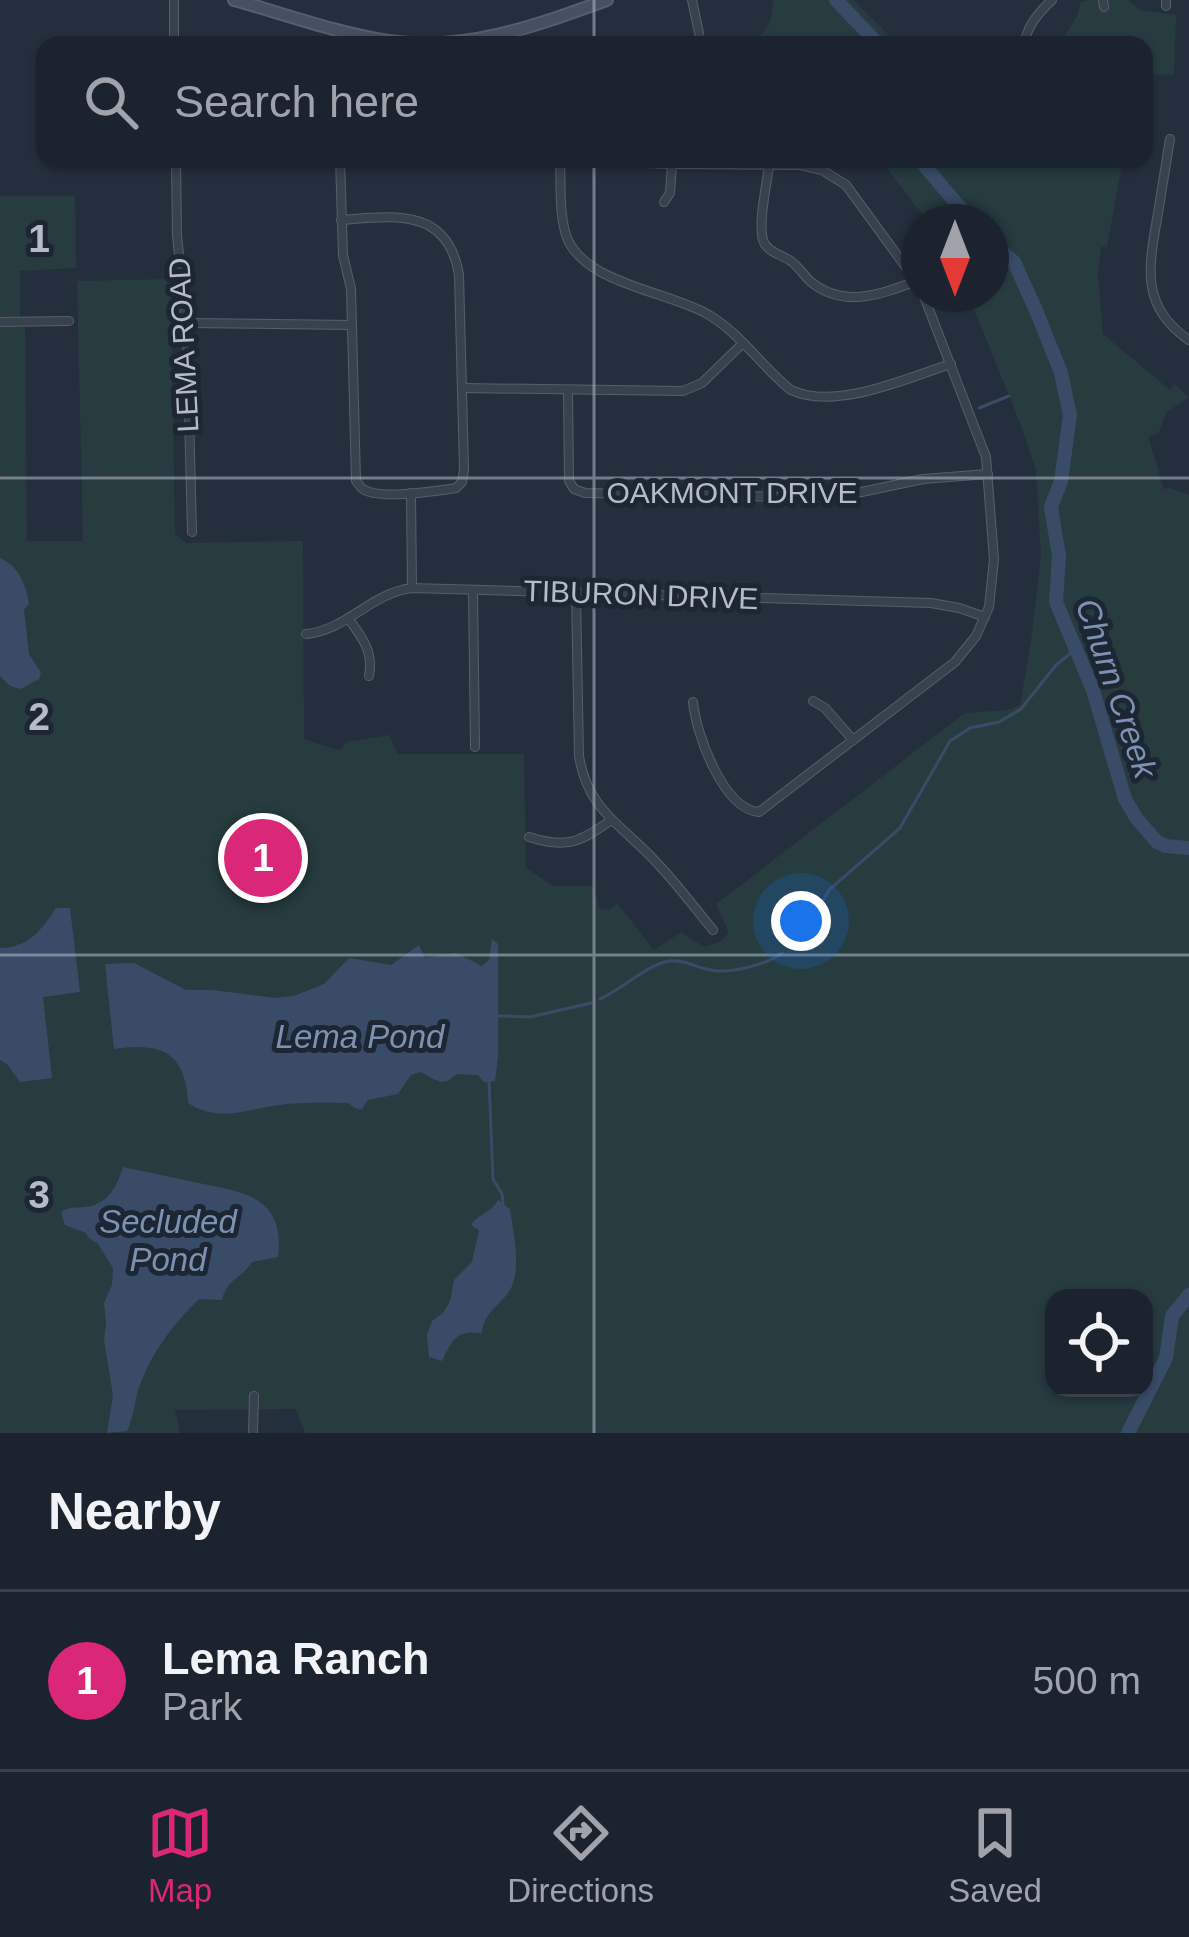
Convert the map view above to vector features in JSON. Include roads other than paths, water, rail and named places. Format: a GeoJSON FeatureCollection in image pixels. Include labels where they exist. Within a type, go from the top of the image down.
{"type":"FeatureCollection","features":[{"type":"Feature","properties":{"kind":"main road"},"geometry":{"type":"LineString","coordinates":[[234,0],[369,36]]}},
{"type":"Feature","properties":{"kind":"main road"},"geometry":{"type":"LineString","coordinates":[[511,36],[607,0]]}},
{"type":"Feature","properties":{"kind":"street"},"geometry":{"type":"LineString","coordinates":[[174,0],[174,36]]}},
{"type":"Feature","properties":{"kind":"street"},"geometry":{"type":"LineString","coordinates":[[692,0],[699,33]]}},
{"type":"Feature","properties":{"kind":"street"},"geometry":{"type":"LineString","coordinates":[[1025,36],[1049,1]]}},
{"type":"Feature","properties":{"kind":"street"},"geometry":{"type":"LineString","coordinates":[[1170,139],[1150,281],[1162,315],[1189,340]]}},
{"type":"Feature","properties":{"kind":"street","name":"LEMA ROAD"},"geometry":{"type":"LineString","coordinates":[[176,168],[187,323],[192,532]]}},
{"type":"Feature","properties":{"kind":"street"},"geometry":{"type":"LineString","coordinates":[[340,168],[341,220],[343,255],[351,289],[356,481],[370,492],[452,489],[464,476],[455,256],[445,240],[409,217],[341,220]]}},
{"type":"Feature","properties":{"kind":"street"},"geometry":{"type":"LineString","coordinates":[[560,168],[563,222],[577,255],[604,274],[706,313],[788,388],[814,398],[830,398],[951,364]]}},
{"type":"Feature","properties":{"kind":"street"},"geometry":{"type":"LineString","coordinates":[[664,202],[670,193],[672,168]]}},
{"type":"Feature","properties":{"kind":"street"},"geometry":{"type":"LineString","coordinates":[[770,168],[762,228],[769,249],[836,296],[871,297],[901,288]]}},
{"type":"Feature","properties":{"kind":"street"},"geometry":{"type":"LineString","coordinates":[[816,168],[843,183],[901,260]]}},
{"type":"Feature","properties":{"kind":"street"},"geometry":{"type":"LineString","coordinates":[[693,702],[712,763],[740,805],[752,812],[763,811],[955,662],[976,636],[992,596],[994,572],[988,474],[983,448],[930,312]]}},
{"type":"Feature","properties":{"kind":"street"},"geometry":{"type":"LineString","coordinates":[[0,322],[69,321]]}},
{"type":"Feature","properties":{"kind":"street"},"geometry":{"type":"LineString","coordinates":[[187,323],[352,326]]}},
{"type":"Feature","properties":{"kind":"street"},"geometry":{"type":"LineString","coordinates":[[463,388],[688,390],[742,344]]}},
{"type":"Feature","properties":{"kind":"street","name":"OAKMONT DRIVE"},"geometry":{"type":"LineString","coordinates":[[568,391],[569,481],[585,494],[833,498],[913,481],[988,474]]}},
{"type":"Feature","properties":{"kind":"street"},"geometry":{"type":"LineString","coordinates":[[411,493],[412,588]]}},
{"type":"Feature","properties":{"kind":"street","name":"TIBURON DRIVE"},"geometry":{"type":"LineString","coordinates":[[306,634],[326,631],[384,595],[412,588],[931,603],[985,617]]}},
{"type":"Feature","properties":{"kind":"street"},"geometry":{"type":"LineString","coordinates":[[473,591],[475,747]]}},
{"type":"Feature","properties":{"kind":"street"},"geometry":{"type":"LineString","coordinates":[[576,593],[579,756],[591,792],[610,820],[657,863],[712,930]]}},
{"type":"Feature","properties":{"kind":"street"},"geometry":{"type":"LineString","coordinates":[[348,618],[370,651],[369,676]]}},
{"type":"Feature","properties":{"kind":"street"},"geometry":{"type":"LineString","coordinates":[[813,700],[854,740]]}},
{"type":"Feature","properties":{"kind":"street"},"geometry":{"type":"LineString","coordinates":[[529,837],[564,844],[610,820]]}},
{"type":"Feature","properties":{"kind":"street"},"geometry":{"type":"LineString","coordinates":[[253,1433],[254,1396]]}},
{"type":"Feature","properties":{"kind":"water"},"geometry":{"type":"Polygon","coordinates":[[[0,558],[16,571],[26,589],[29,654],[41,673],[21,689],[0,676],[0,558]]]}},
{"type":"Feature","properties":{"kind":"water"},"geometry":{"type":"Polygon","coordinates":[[[56,908],[70,908],[80,992],[43,997],[52,1078],[20,1082],[0,1060],[0,948],[19,945],[33,936],[56,908]]]}},
{"type":"Feature","properties":{"kind":"water","name":"Lema Pond"},"geometry":{"type":"Polygon","coordinates":[[[492,939],[498,944],[495,1081],[457,1074],[439,1081],[420,1072],[411,1075],[398,1094],[368,1100],[362,1109],[348,1103],[305,1103],[222,1113],[188,1103],[182,1072],[168,1054],[145,1047],[114,1049],[105,964],[134,963],[186,990],[275,998],[324,984],[349,958],[391,965],[419,945],[425,958],[456,953],[482,966],[489,960],[492,939]]]}},
{"type":"Feature","properties":{"kind":"water","name":"Secluded Pond"},"geometry":{"type":"Polygon","coordinates":[[[123,1167],[232,1190],[259,1201],[275,1222],[278,1257],[252,1262],[227,1287],[222,1300],[199,1299],[155,1354],[127,1431],[107,1433],[113,1395],[104,1340],[104,1303],[113,1268],[86,1233],[65,1225],[61,1212],[103,1200],[123,1167]]]}},
{"type":"Feature","properties":{"kind":"water"},"geometry":{"type":"Polygon","coordinates":[[[498,1200],[510,1209],[516,1258],[512,1286],[486,1319],[482,1333],[456,1338],[442,1361],[429,1357],[427,1335],[432,1321],[450,1301],[454,1280],[472,1262],[479,1230],[471,1225],[498,1200]]]}},
{"type":"Feature","properties":{"kind":"waterway","name":"Churn Creek"},"geometry":{"type":"LineString","coordinates":[[836,0],[870,36]]}},
{"type":"Feature","properties":{"kind":"waterway","name":"Churn Creek"},"geometry":{"type":"LineString","coordinates":[[927,168],[957,204]]}},
{"type":"Feature","properties":{"kind":"waterway","name":"Churn Creek"},"geometry":{"type":"LineString","coordinates":[[1009,258],[1061,373],[1070,415],[1061,481],[1051,507],[1059,556],[1056,602],[1093,690],[1125,799],[1157,842],[1189,848]]}},
{"type":"Feature","properties":{"kind":"waterway"},"geometry":{"type":"LineString","coordinates":[[979,408],[1009,396]]}},
{"type":"Feature","properties":{"kind":"waterway"},"geometry":{"type":"LineString","coordinates":[[787,947],[809,926],[829,890],[900,828],[950,741],[970,728],[999,722],[1021,709],[1056,665],[1076,649]]}},
{"type":"Feature","properties":{"kind":"waterway"},"geometry":{"type":"LineString","coordinates":[[600,999],[669,961],[724,971],[760,964],[782,953]]}},
{"type":"Feature","properties":{"kind":"waterway"},"geometry":{"type":"LineString","coordinates":[[499,1016],[530,1017],[591,1003]]}},
{"type":"Feature","properties":{"kind":"waterway"},"geometry":{"type":"LineString","coordinates":[[489,1082],[493,1179],[503,1204]]}},
{"type":"Feature","properties":{"kind":"waterway","name":"Churn Creek"},"geometry":{"type":"LineString","coordinates":[[1128,1433],[1166,1358],[1172,1316],[1189,1295]]}},
{"type":"Feature","properties":{"kind":"place","name":"Lema Ranch"},"geometry":{"type":"Point","coordinates":[263,858]}}]}
